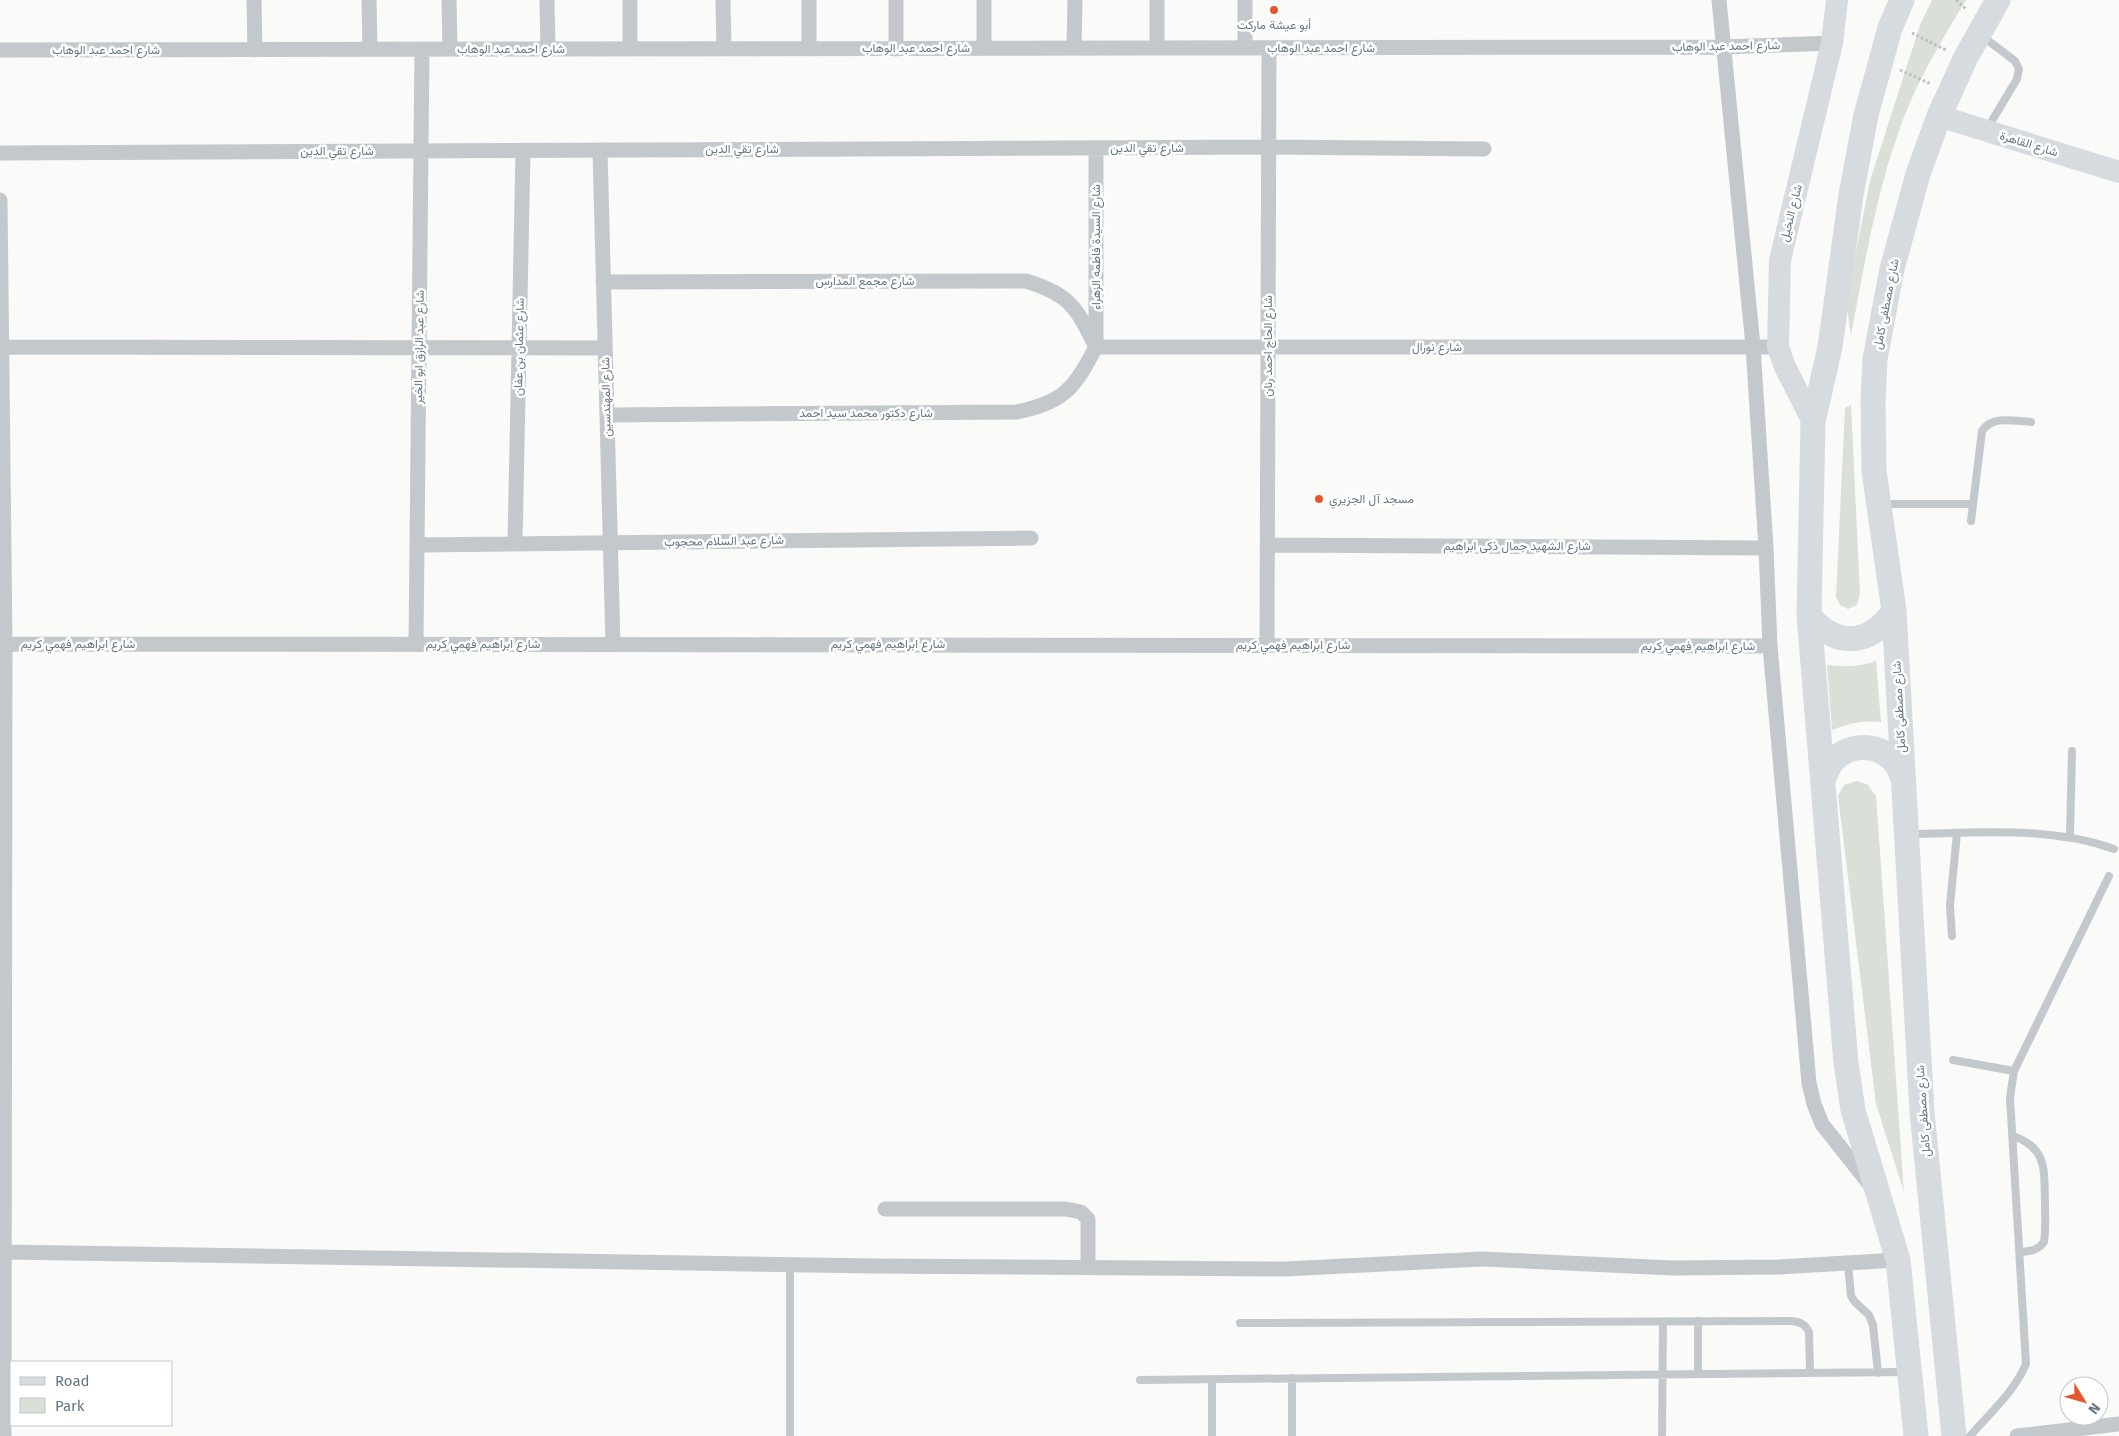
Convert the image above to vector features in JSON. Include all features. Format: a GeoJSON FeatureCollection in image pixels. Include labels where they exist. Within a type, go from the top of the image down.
{"type":"FeatureCollection","features":[{"type":"Feature","properties":{"kind":"main road","name":"شارع النخيل"},"geometry":{"type":"LineString","coordinates":[[1813,422],[1785,367],[1778,347],[1780,260],[1832,43],[1837,0]]}},
{"type":"Feature","properties":{"kind":"main road"},"geometry":{"type":"LineString","coordinates":[[1902,0],[1892,23],[1880,61],[1858,155],[1830,347],[1813,422],[1809,616],[1846,1063],[1853,1110],[1898,1260],[1916,1436]]}},
{"type":"Feature","properties":{"kind":"main road","name":"شارع مصطفى كامل"},"geometry":{"type":"LineString","coordinates":[[1954,1436],[1922,1112],[1894,611],[1874,471],[1875,359],[1892,269],[1903,224],[1939,116],[1965,59],[1998,0]]}},
{"type":"Feature","properties":{"kind":"main road","name":"شارع القاهرة"},"geometry":{"type":"LineString","coordinates":[[1939,116],[2119,172]]}},
{"type":"Feature","properties":{"kind":"main road"},"geometry":{"type":"LineString","coordinates":[[1809,616],[1820,629],[1836,637],[1853,640],[1870,635],[1884,626],[1894,611]]}},
{"type":"Feature","properties":{"kind":"main road"},"geometry":{"type":"LineString","coordinates":[[1824,780],[1831,763],[1845,751],[1863,747],[1881,750],[1896,762],[1903,779]]}},
{"type":"Feature","properties":{"kind":"street"},"geometry":{"type":"LineString","coordinates":[[254,0],[255,50]]}},
{"type":"Feature","properties":{"kind":"street"},"geometry":{"type":"LineString","coordinates":[[369,0],[370,50]]}},
{"type":"Feature","properties":{"kind":"street"},"geometry":{"type":"LineString","coordinates":[[449,0],[450,49]]}},
{"type":"Feature","properties":{"kind":"street"},"geometry":{"type":"LineString","coordinates":[[547,0],[548,49]]}},
{"type":"Feature","properties":{"kind":"street"},"geometry":{"type":"LineString","coordinates":[[630,0],[630,49]]}},
{"type":"Feature","properties":{"kind":"street"},"geometry":{"type":"LineString","coordinates":[[723,0],[724,49]]}},
{"type":"Feature","properties":{"kind":"street"},"geometry":{"type":"LineString","coordinates":[[809,0],[809,49]]}},
{"type":"Feature","properties":{"kind":"street"},"geometry":{"type":"LineString","coordinates":[[896,0],[896,49]]}},
{"type":"Feature","properties":{"kind":"street"},"geometry":{"type":"LineString","coordinates":[[984,0],[984,48]]}},
{"type":"Feature","properties":{"kind":"street"},"geometry":{"type":"LineString","coordinates":[[1074,0],[1074,48]]}},
{"type":"Feature","properties":{"kind":"street"},"geometry":{"type":"LineString","coordinates":[[1157,0],[1157,48]]}},
{"type":"Feature","properties":{"kind":"street"},"geometry":{"type":"LineString","coordinates":[[1244,48],[1246,0]]}},
{"type":"Feature","properties":{"kind":"street"},"geometry":{"type":"LineString","coordinates":[[1719,0],[1753,346],[1766,548],[1770,646],[1809,1083],[1814,1104],[1822,1124],[1878,1195]]}},
{"type":"Feature","properties":{"kind":"street","name":"شارع احمد عبد الوهاب"},"geometry":{"type":"LineString","coordinates":[[0,50],[1723,47],[1832,43]]}},
{"type":"Feature","properties":{"kind":"street","name":"شارع الحاج احمد رنان"},"geometry":{"type":"LineString","coordinates":[[1267,645],[1269,48]]}},
{"type":"Feature","properties":{"kind":"street","name":"شارع عبد الرازق ابو الخير"},"geometry":{"type":"LineString","coordinates":[[416,644],[422,49]]}},
{"type":"Feature","properties":{"kind":"street","name":"شارع تقي الدين"},"geometry":{"type":"LineString","coordinates":[[0,153],[1269,147],[1484,149]]}},
{"type":"Feature","properties":{"kind":"street","name":"شارع السيدة فاطمه الزهراء"},"geometry":{"type":"LineString","coordinates":[[1096,148],[1096,346]]}},
{"type":"Feature","properties":{"kind":"street","name":"شارع عثمان بن عفان"},"geometry":{"type":"LineString","coordinates":[[515,544],[523,150]]}},
{"type":"Feature","properties":{"kind":"street","name":"شارع المهندسين"},"geometry":{"type":"LineString","coordinates":[[600,150],[612,644]]}},
{"type":"Feature","properties":{"kind":"street"},"geometry":{"type":"LineString","coordinates":[[0,200],[2,347],[4,1436]]}},
{"type":"Feature","properties":{"kind":"street","name":"شارع مجمع المدارس"},"geometry":{"type":"LineString","coordinates":[[603,282],[1026,281],[1050,288],[1070,303],[1084,323],[1096,346]]}},
{"type":"Feature","properties":{"kind":"street","name":"شارع نورال"},"geometry":{"type":"LineString","coordinates":[[1096,346],[1778,347]]}},
{"type":"Feature","properties":{"kind":"street","name":"شارع دكتور محمد سيد احمد"},"geometry":{"type":"LineString","coordinates":[[606,415],[1018,412],[1043,406],[1066,392],[1082,372],[1096,346]]}},
{"type":"Feature","properties":{"kind":"street"},"geometry":{"type":"LineString","coordinates":[[2,347],[605,348]]}},
{"type":"Feature","properties":{"kind":"street","name":"شارع عبد السلام محجوب"},"geometry":{"type":"LineString","coordinates":[[417,545],[1031,538]]}},
{"type":"Feature","properties":{"kind":"street","name":"شارع الشهيد جمال ذكى ابراهيم"},"geometry":{"type":"LineString","coordinates":[[1267,545],[1766,548]]}},
{"type":"Feature","properties":{"kind":"street","name":"شارع ابراهيم فهمي كريم"},"geometry":{"type":"LineString","coordinates":[[2,644],[1770,646]]}},
{"type":"Feature","properties":{"kind":"street"},"geometry":{"type":"LineString","coordinates":[[886,1209],[1066,1209],[1081,1212],[1088,1219],[1088,1266]]}},
{"type":"Feature","properties":{"kind":"street"},"geometry":{"type":"LineString","coordinates":[[4,1252],[790,1264],[1284,1269],[1482,1259],[1673,1268],[1779,1268],[1898,1260]]}},
{"type":"Feature","properties":{"kind":"street"},"geometry":{"type":"LineString","coordinates":[[2017,1436],[2119,1424]]}},
{"type":"Feature","properties":{"kind":"lane"},"geometry":{"type":"LineString","coordinates":[[1979,34],[2015,61],[2019,69],[2016,79],[1986,130]]}},
{"type":"Feature","properties":{"kind":"lane"},"geometry":{"type":"LineString","coordinates":[[1971,521],[1982,431],[1987,423],[1998,420],[2031,422]]}},
{"type":"Feature","properties":{"kind":"lane"},"geometry":{"type":"LineString","coordinates":[[1878,504],[1973,504]]}},
{"type":"Feature","properties":{"kind":"lane"},"geometry":{"type":"LineString","coordinates":[[2070,836],[2072,751]]}},
{"type":"Feature","properties":{"kind":"lane"},"geometry":{"type":"LineString","coordinates":[[1906,834],[2025,832],[2070,836],[2114,850]]}},
{"type":"Feature","properties":{"kind":"lane"},"geometry":{"type":"LineString","coordinates":[[1952,936],[1950,905],[1958,833]]}},
{"type":"Feature","properties":{"kind":"lane"},"geometry":{"type":"LineString","coordinates":[[1970,1436],[2011,1391],[2020,1378],[2026,1364],[2010,1098],[2014,1071],[2108,876]]}},
{"type":"Feature","properties":{"kind":"lane"},"geometry":{"type":"LineString","coordinates":[[1953,1060],[2014,1071]]}},
{"type":"Feature","properties":{"kind":"lane"},"geometry":{"type":"LineString","coordinates":[[2013,1136],[2025,1140],[2035,1148],[2042,1158],[2044,1171],[2044,1242],[2033,1251],[2020,1252]]}},
{"type":"Feature","properties":{"kind":"lane"},"geometry":{"type":"LineString","coordinates":[[1848,1263],[1851,1296],[1869,1315],[1873,1325],[1878,1373]]}},
{"type":"Feature","properties":{"kind":"lane"},"geometry":{"type":"LineString","coordinates":[[790,1264],[790,1436]]}},
{"type":"Feature","properties":{"kind":"lane"},"geometry":{"type":"LineString","coordinates":[[1662,1436],[1663,1322]]}},
{"type":"Feature","properties":{"kind":"lane"},"geometry":{"type":"LineString","coordinates":[[1698,1322],[1698,1374]]}},
{"type":"Feature","properties":{"kind":"lane"},"geometry":{"type":"LineString","coordinates":[[1240,1323],[1800,1322],[1807,1327],[1809,1332],[1810,1373]]}},
{"type":"Feature","properties":{"kind":"lane"},"geometry":{"type":"LineString","coordinates":[[1140,1380],[1909,1372]]}},
{"type":"Feature","properties":{"kind":"lane"},"geometry":{"type":"LineString","coordinates":[[1292,1378],[1292,1436]]}},
{"type":"Feature","properties":{"kind":"lane"},"geometry":{"type":"LineString","coordinates":[[1212,1379],[1212,1436]]}},
{"type":"Feature","properties":{"kind":"path"},"geometry":{"type":"LineString","coordinates":[[1892,23],[1965,59]]}},
{"type":"Feature","properties":{"kind":"path"},"geometry":{"type":"LineString","coordinates":[[1880,61],[1950,92]]}},
{"type":"Feature","properties":{"kind":"green space"},"geometry":{"type":"Polygon","coordinates":[[[1932,0],[1966,0],[1940,43],[1917,87],[1895,143],[1879,197],[1851,335],[1846,302],[1870,181],[1920,25],[1932,0]]]}},
{"type":"Feature","properties":{"kind":"green space"},"geometry":{"type":"Polygon","coordinates":[[[1851,405],[1860,594],[1857,605],[1848,609],[1840,605],[1836,597],[1845,408],[1851,405]]]}},
{"type":"Feature","properties":{"kind":"green space"},"geometry":{"type":"Polygon","coordinates":[[[1876,661],[1881,722],[1868,721],[1832,730],[1827,665],[1852,666],[1876,661]]]}},
{"type":"Feature","properties":{"kind":"green space"},"geometry":{"type":"Polygon","coordinates":[[[1857,781],[1868,785],[1876,796],[1904,1192],[1876,1104],[1838,796],[1844,785],[1857,781]]]}},
{"type":"Feature","properties":{"kind":"place","name":"أبو عيشة ماركت"},"geometry":{"type":"Point","coordinates":[1274,10]}},
{"type":"Feature","properties":{"kind":"place","name":"مسجد آل الجزيري"},"geometry":{"type":"Point","coordinates":[1319,499]}}]}
